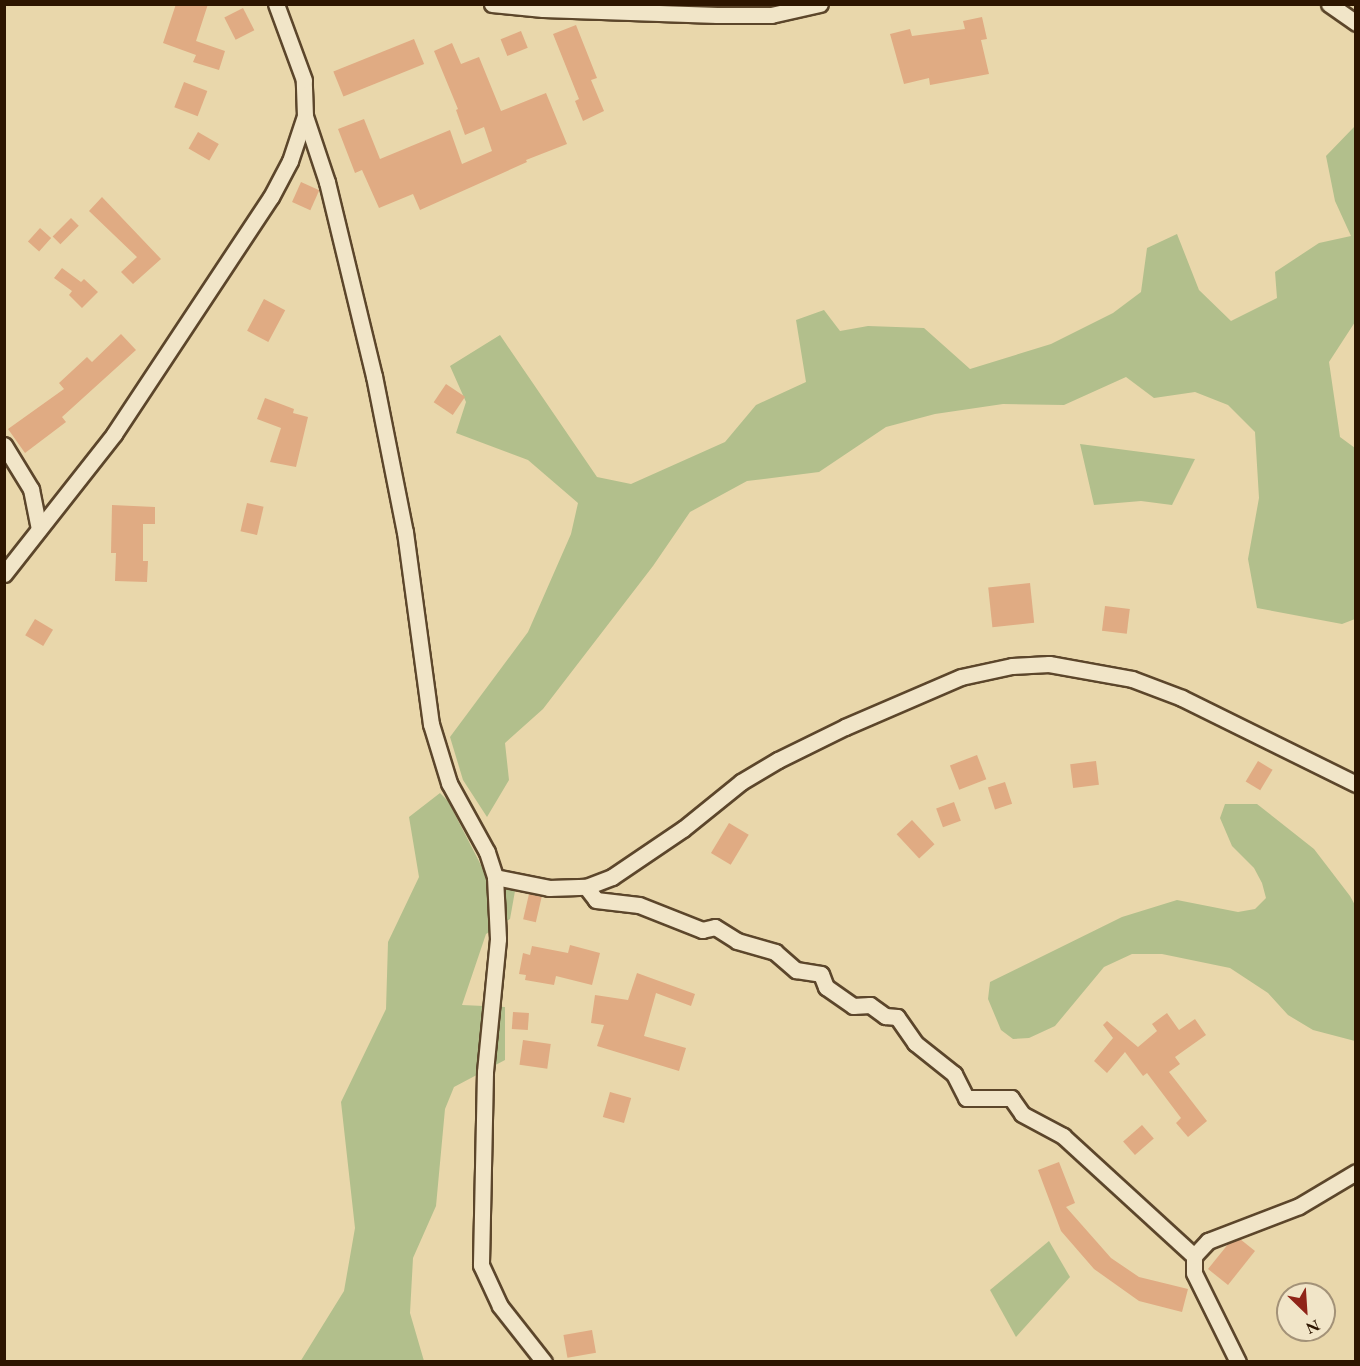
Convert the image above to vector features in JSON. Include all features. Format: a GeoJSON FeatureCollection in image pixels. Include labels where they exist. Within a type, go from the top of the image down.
{"type":"FeatureCollection","features":[{"type":"Feature","properties":{"kind":"street"},"geometry":{"type":"LineString","coordinates":[[276,4],[304,80],[305,116],[327,182],[374,376],[405,532],[431,724],[449,783],[483,843],[495,877],[498,939],[485,1072],[481,1265],[500,1306],[544,1362]]}},
{"type":"Feature","properties":{"kind":"street"},"geometry":{"type":"LineString","coordinates":[[492,4],[543,9],[771,15],[820,4]]}},
{"type":"Feature","properties":{"kind":"street"},"geometry":{"type":"LineString","coordinates":[[1329,4],[1356,23]]}},
{"type":"Feature","properties":{"kind":"street"},"geometry":{"type":"LineString","coordinates":[[4,574],[114,434],[271,197],[290,161],[305,116]]}},
{"type":"Feature","properties":{"kind":"street"},"geometry":{"type":"LineString","coordinates":[[4,445],[31,489],[39,529]]}},
{"type":"Feature","properties":{"kind":"street"},"geometry":{"type":"LineString","coordinates":[[495,877],[549,888],[586,887],[612,877],[639,861],[741,782],[778,760],[845,727],[961,677],[1012,666],[1049,664],[1132,679],[1182,698],[1356,784]]}},
{"type":"Feature","properties":{"kind":"street"},"geometry":{"type":"LineString","coordinates":[[586,887],[596,900],[639,905],[702,930],[715,927],[737,941],[775,952],[796,970],[821,974],[826,987],[853,1006],[870,1005],[885,1016],[897,1017],[915,1043],[954,1074],[966,1098],[1011,1098],[1022,1114],[1064,1136],[1194,1256]]}},
{"type":"Feature","properties":{"kind":"street"},"geometry":{"type":"LineString","coordinates":[[1238,1362],[1194,1273],[1194,1256],[1208,1241],[1299,1206],[1356,1172]]}},
{"type":"Feature","properties":{"kind":"green space"},"geometry":{"type":"Polygon","coordinates":[[[1355,126],[1355,322],[1329,362],[1340,437],[1355,448],[1355,619],[1342,624],[1257,608],[1248,559],[1259,498],[1255,432],[1228,405],[1195,392],[1154,398],[1126,377],[1064,405],[1003,404],[935,414],[886,427],[819,472],[747,481],[690,512],[653,566],[543,709],[505,743],[509,780],[487,817],[463,780],[450,737],[528,632],[571,534],[578,503],[528,460],[456,433],[466,402],[450,366],[500,335],[597,477],[631,484],[725,442],[756,405],[806,382],[796,320],[824,310],[840,331],[868,326],[924,328],[970,369],[1051,344],[1113,313],[1141,292],[1147,248],[1177,234],[1199,290],[1231,321],[1277,298],[1275,272],[1319,243],[1351,236],[1335,201],[1326,156],[1355,126]]]}},
{"type":"Feature","properties":{"kind":"green space"},"geometry":{"type":"Polygon","coordinates":[[[1080,444],[1195,459],[1172,505],[1141,501],[1094,505],[1080,444]]]}},
{"type":"Feature","properties":{"kind":"green space"},"geometry":{"type":"Polygon","coordinates":[[[440,793],[448,801],[484,871],[515,891],[510,919],[486,934],[462,1005],[505,1007],[505,1060],[454,1087],[445,1109],[436,1206],[413,1258],[410,1313],[424,1361],[300,1362],[344,1291],[355,1228],[341,1102],[386,1009],[388,942],[419,877],[409,817],[440,793]]]}},
{"type":"Feature","properties":{"kind":"green space"},"geometry":{"type":"Polygon","coordinates":[[[1225,804],[1257,804],[1314,849],[1350,896],[1356,907],[1355,1041],[1313,1030],[1288,1015],[1268,993],[1230,968],[1162,954],[1132,954],[1104,967],[1055,1026],[1029,1038],[1013,1039],[1001,1030],[988,999],[990,982],[1122,917],[1177,900],[1238,912],[1255,909],[1266,898],[1262,883],[1254,868],[1232,846],[1220,818],[1225,804]]]}},
{"type":"Feature","properties":{"kind":"green space"},"geometry":{"type":"Polygon","coordinates":[[[1049,1241],[1070,1277],[1016,1337],[990,1290],[1049,1241]]]}},
{"type":"Feature","properties":{"kind":"building"},"geometry":{"type":"Polygon","coordinates":[[[176,4],[208,4],[196,41],[225,51],[219,70],[193,62],[196,55],[163,43],[176,4]]]}},
{"type":"Feature","properties":{"kind":"building"},"geometry":{"type":"Polygon","coordinates":[[[243,8],[254,30],[236,40],[224,18],[243,8]]]}},
{"type":"Feature","properties":{"kind":"building"},"geometry":{"type":"Polygon","coordinates":[[[982,17],[987,39],[981,40],[989,74],[930,85],[929,78],[904,84],[890,34],[910,29],[912,36],[965,29],[963,21],[982,17]]]}},
{"type":"Feature","properties":{"kind":"building"},"geometry":{"type":"Polygon","coordinates":[[[576,25],[597,78],[591,80],[604,111],[583,121],[575,101],[579,99],[553,34],[576,25]]]}},
{"type":"Feature","properties":{"kind":"building"},"geometry":{"type":"Polygon","coordinates":[[[521,31],[528,48],[507,56],[501,39],[521,31]]]}},
{"type":"Feature","properties":{"kind":"building"},"geometry":{"type":"Polygon","coordinates":[[[414,39],[424,64],[343,97],[333,72],[414,39]]]}},
{"type":"Feature","properties":{"kind":"building"},"geometry":{"type":"Polygon","coordinates":[[[452,43],[461,64],[479,57],[501,111],[546,93],[567,144],[526,160],[527,162],[420,210],[413,194],[379,208],[362,170],[355,173],[338,129],[364,119],[380,159],[450,130],[462,164],[492,151],[484,127],[465,135],[456,110],[458,109],[434,51],[452,43]]]}},
{"type":"Feature","properties":{"kind":"building"},"geometry":{"type":"Polygon","coordinates":[[[184,82],[207,91],[198,116],[174,107],[184,82]]]}},
{"type":"Feature","properties":{"kind":"building"},"geometry":{"type":"Polygon","coordinates":[[[198,132],[219,144],[209,160],[188,148],[198,132]]]}},
{"type":"Feature","properties":{"kind":"building"},"geometry":{"type":"Polygon","coordinates":[[[301,182],[319,190],[310,210],[292,202],[301,182]]]}},
{"type":"Feature","properties":{"kind":"building"},"geometry":{"type":"Polygon","coordinates":[[[102,197],[161,259],[133,284],[121,272],[137,257],[89,211],[102,197]]]}},
{"type":"Feature","properties":{"kind":"building"},"geometry":{"type":"Polygon","coordinates":[[[71,218],[79,226],[60,244],[53,236],[71,218]]]}},
{"type":"Feature","properties":{"kind":"building"},"geometry":{"type":"Polygon","coordinates":[[[40,228],[51,238],[39,251],[28,241],[40,228]]]}},
{"type":"Feature","properties":{"kind":"building"},"geometry":{"type":"Polygon","coordinates":[[[62,268],[81,282],[84,279],[98,292],[82,308],[69,295],[72,291],[54,278],[62,268]]]}},
{"type":"Feature","properties":{"kind":"building"},"geometry":{"type":"Polygon","coordinates":[[[264,299],[285,310],[268,342],[247,331],[264,299]]]}},
{"type":"Feature","properties":{"kind":"building"},"geometry":{"type":"Polygon","coordinates":[[[121,334],[136,350],[62,417],[66,422],[25,453],[8,429],[64,389],[59,383],[87,357],[92,362],[121,334]]]}},
{"type":"Feature","properties":{"kind":"building"},"geometry":{"type":"Polygon","coordinates":[[[446,384],[465,397],[453,415],[434,402],[446,384]]]}},
{"type":"Feature","properties":{"kind":"building"},"geometry":{"type":"Polygon","coordinates":[[[265,398],[294,409],[293,413],[308,417],[296,467],[270,462],[281,428],[257,419],[265,398]]]}},
{"type":"Feature","properties":{"kind":"building"},"geometry":{"type":"Polygon","coordinates":[[[247,503],[264,507],[257,535],[240,531],[247,503]]]}},
{"type":"Feature","properties":{"kind":"building"},"geometry":{"type":"Polygon","coordinates":[[[112,505],[155,507],[155,524],[143,524],[143,561],[148,561],[147,582],[115,581],[116,553],[111,553],[112,505]]]}},
{"type":"Feature","properties":{"kind":"building"},"geometry":{"type":"Polygon","coordinates":[[[1030,583],[1034,623],[992,627],[988,587],[1030,583]]]}},
{"type":"Feature","properties":{"kind":"building"},"geometry":{"type":"Polygon","coordinates":[[[1105,606],[1130,609],[1127,634],[1102,631],[1105,606]]]}},
{"type":"Feature","properties":{"kind":"building"},"geometry":{"type":"Polygon","coordinates":[[[35,619],[53,630],[43,646],[25,635],[35,619]]]}},
{"type":"Feature","properties":{"kind":"building"},"geometry":{"type":"Polygon","coordinates":[[[977,755],[986,779],[959,790],[950,765],[977,755]]]}},
{"type":"Feature","properties":{"kind":"building"},"geometry":{"type":"Polygon","coordinates":[[[1096,761],[1099,785],[1073,788],[1070,764],[1096,761]]]}},
{"type":"Feature","properties":{"kind":"building"},"geometry":{"type":"Polygon","coordinates":[[[1258,761],[1273,770],[1260,790],[1246,782],[1258,761]]]}},
{"type":"Feature","properties":{"kind":"building"},"geometry":{"type":"Polygon","coordinates":[[[1005,782],[1012,804],[995,809],[988,788],[1005,782]]]}},
{"type":"Feature","properties":{"kind":"building"},"geometry":{"type":"Polygon","coordinates":[[[954,802],[961,821],[943,827],[936,808],[954,802]]]}},
{"type":"Feature","properties":{"kind":"building"},"geometry":{"type":"Polygon","coordinates":[[[912,820],[935,844],[919,858],[897,834],[912,820]]]}},
{"type":"Feature","properties":{"kind":"building"},"geometry":{"type":"Polygon","coordinates":[[[729,823],[749,835],[731,865],[711,853],[729,823]]]}},
{"type":"Feature","properties":{"kind":"building"},"geometry":{"type":"Polygon","coordinates":[[[529,894],[542,897],[536,922],[523,919],[529,894]]]}},
{"type":"Feature","properties":{"kind":"building"},"geometry":{"type":"Polygon","coordinates":[[[570,945],[600,953],[592,985],[556,976],[554,985],[525,980],[526,975],[519,974],[523,953],[530,955],[532,946],[568,953],[570,945]]]}},
{"type":"Feature","properties":{"kind":"building"},"geometry":{"type":"Polygon","coordinates":[[[637,973],[695,994],[691,1006],[656,993],[644,1036],[686,1048],[679,1071],[597,1046],[604,1025],[591,1023],[595,995],[628,1000],[637,973]]]}},
{"type":"Feature","properties":{"kind":"building"},"geometry":{"type":"Polygon","coordinates":[[[513,1012],[529,1013],[528,1030],[512,1029],[513,1012]]]}},
{"type":"Feature","properties":{"kind":"building"},"geometry":{"type":"Polygon","coordinates":[[[1167,1013],[1179,1030],[1195,1019],[1206,1035],[1175,1057],[1180,1064],[1169,1072],[1207,1121],[1188,1137],[1176,1123],[1181,1118],[1147,1073],[1143,1076],[1125,1052],[1107,1073],[1094,1061],[1113,1038],[1103,1025],[1107,1021],[1138,1047],[1157,1031],[1152,1024],[1167,1013]]]}},
{"type":"Feature","properties":{"kind":"building"},"geometry":{"type":"Polygon","coordinates":[[[523,1040],[551,1044],[547,1069],[520,1065],[523,1040]]]}},
{"type":"Feature","properties":{"kind":"building"},"geometry":{"type":"Polygon","coordinates":[[[610,1092],[631,1098],[624,1123],[603,1117],[610,1092]]]}},
{"type":"Feature","properties":{"kind":"building"},"geometry":{"type":"Polygon","coordinates":[[[1142,1125],[1154,1139],[1135,1155],[1123,1141],[1142,1125]]]}},
{"type":"Feature","properties":{"kind":"building"},"geometry":{"type":"Polygon","coordinates":[[[1059,1162],[1075,1203],[1066,1207],[1111,1258],[1139,1277],[1188,1289],[1182,1312],[1139,1301],[1094,1269],[1061,1231],[1038,1170],[1059,1162]]]}},
{"type":"Feature","properties":{"kind":"building"},"geometry":{"type":"Polygon","coordinates":[[[1240,1239],[1255,1251],[1228,1285],[1208,1269],[1229,1243],[1240,1239]]]}},
{"type":"Feature","properties":{"kind":"building"},"geometry":{"type":"Polygon","coordinates":[[[592,1330],[596,1353],[567,1358],[563,1335],[592,1330]]]}}]}
